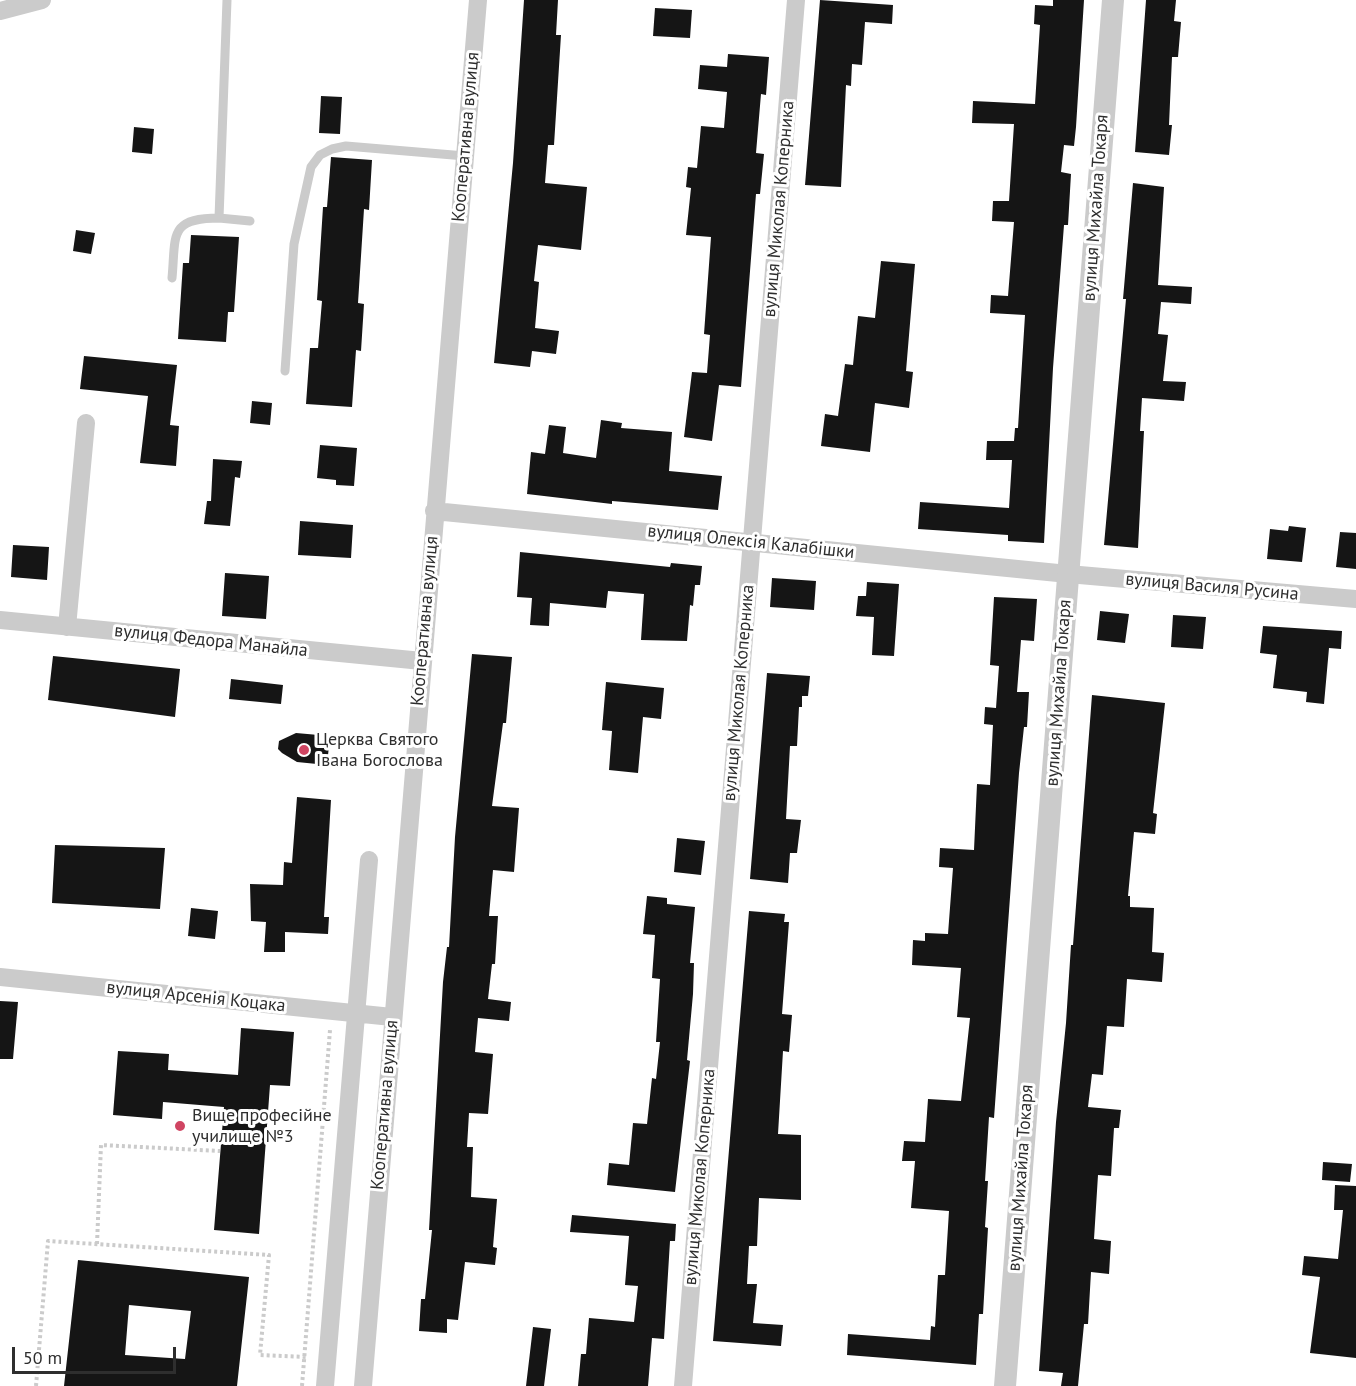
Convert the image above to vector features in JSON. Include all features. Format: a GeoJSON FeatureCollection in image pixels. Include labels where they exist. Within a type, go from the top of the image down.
{"type":"FeatureCollection","features":[{"type":"Feature","properties":{"kind":"street"},"geometry":{"type":"LineString","coordinates":[[0,11],[42,0]]}},
{"type":"Feature","properties":{"kind":"street","name":"Кооперативна вулиця"},"geometry":{"type":"LineString","coordinates":[[363,1386],[478,0]]}},
{"type":"Feature","properties":{"kind":"street","name":"вулиця Миколая Коперника"},"geometry":{"type":"LineString","coordinates":[[683,1386],[796,0]]}},
{"type":"Feature","properties":{"kind":"street","name":"вулиця Михайла Токаря"},"geometry":{"type":"LineString","coordinates":[[1005,1386],[1113,0]]}},
{"type":"Feature","properties":{"kind":"street"},"geometry":{"type":"LineString","coordinates":[[67,627],[86,423]]}},
{"type":"Feature","properties":{"kind":"street","name":"вулиця Олексія Калабішки"},"geometry":{"type":"LineString","coordinates":[[434,511],[1068,574]]}},
{"type":"Feature","properties":{"kind":"street","name":"вулиця Василя Русина"},"geometry":{"type":"LineString","coordinates":[[1068,574],[1356,599]]}},
{"type":"Feature","properties":{"kind":"street","name":"вулиця Федора Манайла"},"geometry":{"type":"LineString","coordinates":[[0,620],[422,662]]}},
{"type":"Feature","properties":{"kind":"street","name":"Кооперативна вулиця"},"geometry":{"type":"LineString","coordinates":[[325,1386],[358,1014],[369,860]]}},
{"type":"Feature","properties":{"kind":"street","name":"вулиця Арсенія Коцака"},"geometry":{"type":"LineString","coordinates":[[0,977],[392,1017]]}},
{"type":"Feature","properties":{"kind":"lane"},"geometry":{"type":"LineString","coordinates":[[219,218],[227,0]]}},
{"type":"Feature","properties":{"kind":"lane"},"geometry":{"type":"LineString","coordinates":[[285,371],[294,244],[311,167],[320,155],[346,146],[465,156]]}},
{"type":"Feature","properties":{"kind":"lane"},"geometry":{"type":"LineString","coordinates":[[172,278],[176,238],[183,224],[195,218],[250,221]]}},
{"type":"Feature","properties":{"kind":"path"},"geometry":{"type":"LineString","coordinates":[[302,1386],[330,1029]]}},
{"type":"Feature","properties":{"kind":"path"},"geometry":{"type":"LineString","coordinates":[[98,1244],[101,1145],[220,1151]]}},
{"type":"Feature","properties":{"kind":"path"},"geometry":{"type":"LineString","coordinates":[[36,1386],[48,1241],[269,1255],[260,1355],[327,1357]]}},
{"type":"Feature","properties":{"kind":"building"},"geometry":{"type":"Polygon","coordinates":[[[524,0],[558,0],[556,35],[561,35],[554,145],[548,145],[545,183],[587,187],[581,250],[538,245],[534,281],[539,282],[535,328],[559,331],[556,354],[532,351],[530,367],[494,363],[513,163],[524,0]]]}},
{"type":"Feature","properties":{"kind":"building"},"geometry":{"type":"Polygon","coordinates":[[[820,0],[893,5],[892,24],[865,22],[862,65],[852,64],[851,86],[846,85],[841,187],[805,185],[820,0]]]}},
{"type":"Feature","properties":{"kind":"building"},"geometry":{"type":"Polygon","coordinates":[[[1053,0],[1084,0],[1074,146],[1064,145],[1061,172],[1071,174],[1068,225],[1064,225],[1053,368],[1044,543],[1008,541],[1008,535],[918,529],[920,502],[1009,508],[1012,460],[986,460],[987,441],[1014,441],[1015,428],[1018,428],[1025,315],[990,313],[991,295],[1008,296],[1014,222],[992,221],[993,201],[1009,201],[1014,124],[972,123],[973,101],[1035,104],[1040,25],[1034,24],[1035,5],[1053,6],[1053,0]]]}},
{"type":"Feature","properties":{"kind":"building"},"geometry":{"type":"Polygon","coordinates":[[[1146,0],[1176,0],[1174,21],[1181,22],[1178,57],[1172,57],[1169,125],[1172,125],[1169,155],[1135,152],[1146,0]]]}},
{"type":"Feature","properties":{"kind":"building"},"geometry":{"type":"Polygon","coordinates":[[[655,8],[692,10],[690,38],[653,36],[655,8]]]}},
{"type":"Feature","properties":{"kind":"building"},"geometry":{"type":"Polygon","coordinates":[[[728,54],[769,57],[766,95],[761,94],[756,153],[764,154],[760,194],[756,194],[741,387],[719,385],[712,441],[684,437],[692,372],[707,373],[710,335],[704,334],[711,237],[686,235],[691,188],[686,187],[688,167],[697,168],[701,126],[724,128],[727,92],[698,89],[700,65],[727,67],[728,54]]]}},
{"type":"Feature","properties":{"kind":"building"},"geometry":{"type":"Polygon","coordinates":[[[321,96],[342,97],[340,134],[319,133],[321,96]]]}},
{"type":"Feature","properties":{"kind":"building"},"geometry":{"type":"Polygon","coordinates":[[[134,127],[154,129],[152,154],[132,152],[134,127]]]}},
{"type":"Feature","properties":{"kind":"building"},"geometry":{"type":"Polygon","coordinates":[[[331,157],[372,160],[369,210],[364,209],[358,303],[364,304],[361,351],[356,350],[352,407],[306,404],[310,348],[318,348],[322,301],[317,300],[323,207],[327,207],[331,157]]]}},
{"type":"Feature","properties":{"kind":"building"},"geometry":{"type":"Polygon","coordinates":[[[1133,183],[1164,187],[1158,285],[1192,287],[1191,304],[1161,302],[1158,334],[1168,335],[1163,381],[1186,382],[1184,401],[1142,398],[1140,431],[1144,431],[1138,548],[1104,545],[1126,299],[1123,299],[1133,183]]]}},
{"type":"Feature","properties":{"kind":"building"},"geometry":{"type":"Polygon","coordinates":[[[76,230],[95,233],[91,254],[73,251],[76,230]]]}},
{"type":"Feature","properties":{"kind":"building"},"geometry":{"type":"Polygon","coordinates":[[[191,235],[239,237],[234,312],[228,312],[226,342],[178,339],[183,263],[189,263],[191,235]]]}},
{"type":"Feature","properties":{"kind":"building"},"geometry":{"type":"Polygon","coordinates":[[[881,261],[915,264],[906,371],[913,372],[909,408],[875,403],[870,452],[821,446],[825,414],[838,416],[845,364],[853,365],[858,316],[875,318],[881,261]]]}},
{"type":"Feature","properties":{"kind":"building"},"geometry":{"type":"Polygon","coordinates":[[[84,356],[177,365],[170,425],[179,426],[176,466],[140,463],[148,396],[80,389],[84,356]]]}},
{"type":"Feature","properties":{"kind":"building"},"geometry":{"type":"Polygon","coordinates":[[[252,401],[272,403],[270,425],[250,423],[252,401]]]}},
{"type":"Feature","properties":{"kind":"building"},"geometry":{"type":"Polygon","coordinates":[[[601,420],[622,423],[621,428],[672,432],[669,471],[722,476],[718,510],[612,501],[612,504],[527,494],[531,452],[545,454],[549,425],[566,427],[563,453],[596,458],[601,420]]]}},
{"type":"Feature","properties":{"kind":"building"},"geometry":{"type":"Polygon","coordinates":[[[320,445],[357,448],[354,486],[336,485],[336,480],[317,478],[320,445]]]}},
{"type":"Feature","properties":{"kind":"building"},"geometry":{"type":"Polygon","coordinates":[[[213,459],[242,461],[240,478],[235,477],[230,526],[204,524],[207,501],[211,501],[213,459]]]}},
{"type":"Feature","properties":{"kind":"building"},"geometry":{"type":"Polygon","coordinates":[[[300,521],[353,525],[351,558],[298,555],[300,521]]]}},
{"type":"Feature","properties":{"kind":"building"},"geometry":{"type":"Polygon","coordinates":[[[1289,526],[1306,528],[1302,562],[1267,559],[1270,529],[1288,531],[1289,526]]]}},
{"type":"Feature","properties":{"kind":"building"},"geometry":{"type":"Polygon","coordinates":[[[1340,532],[1356,533],[1356,569],[1336,567],[1340,532]]]}},
{"type":"Feature","properties":{"kind":"building"},"geometry":{"type":"Polygon","coordinates":[[[13,545],[49,547],[47,580],[11,577],[13,545]]]}},
{"type":"Feature","properties":{"kind":"building"},"geometry":{"type":"Polygon","coordinates":[[[520,552],[670,567],[671,563],[702,566],[700,585],[695,585],[693,606],[690,605],[687,641],[641,640],[644,594],[608,591],[606,608],[550,603],[549,626],[530,625],[532,598],[517,597],[520,552]]]}},
{"type":"Feature","properties":{"kind":"building"},"geometry":{"type":"Polygon","coordinates":[[[225,573],[269,576],[266,619],[222,616],[225,573]]]}},
{"type":"Feature","properties":{"kind":"building"},"geometry":{"type":"Polygon","coordinates":[[[772,578],[816,581],[814,610],[770,607],[772,578]]]}},
{"type":"Feature","properties":{"kind":"building"},"geometry":{"type":"Polygon","coordinates":[[[867,582],[899,584],[894,656],[872,655],[874,617],[856,616],[858,596],[866,596],[867,582]]]}},
{"type":"Feature","properties":{"kind":"building"},"geometry":{"type":"Polygon","coordinates":[[[994,597],[1037,599],[1034,641],[1021,640],[1017,692],[1029,692],[1027,727],[1024,727],[1019,773],[994,1118],[989,1117],[985,1181],[988,1181],[985,1227],[988,1228],[983,1314],[979,1314],[976,1365],[847,1355],[848,1334],[930,1340],[931,1326],[935,1327],[938,1275],[945,1275],[949,1211],[911,1208],[915,1161],[902,1161],[904,1141],[925,1142],[928,1099],[961,1101],[970,1018],[957,1017],[961,968],[912,965],[913,940],[925,941],[925,933],[948,934],[953,868],[939,867],[940,848],[974,850],[977,784],[990,785],[993,725],[984,724],[985,707],[996,708],[999,666],[990,665],[994,597]]]}},
{"type":"Feature","properties":{"kind":"building"},"geometry":{"type":"Polygon","coordinates":[[[1100,611],[1129,614],[1125,643],[1097,640],[1100,611]]]}},
{"type":"Feature","properties":{"kind":"building"},"geometry":{"type":"Polygon","coordinates":[[[1173,615],[1206,617],[1203,649],[1171,647],[1173,615]]]}},
{"type":"Feature","properties":{"kind":"building"},"geometry":{"type":"Polygon","coordinates":[[[1263,626],[1342,631],[1341,649],[1329,648],[1324,704],[1306,702],[1307,692],[1273,688],[1277,655],[1260,653],[1263,626]]]}},
{"type":"Feature","properties":{"kind":"building"},"geometry":{"type":"Polygon","coordinates":[[[472,654],[512,657],[506,723],[503,723],[492,806],[519,808],[514,872],[493,870],[489,916],[498,916],[495,964],[492,964],[488,999],[511,1002],[509,1021],[478,1018],[475,1052],[493,1054],[488,1114],[469,1113],[467,1147],[473,1147],[471,1197],[497,1199],[493,1247],[497,1248],[495,1265],[465,1262],[458,1320],[447,1319],[447,1333],[419,1331],[421,1299],[425,1299],[432,1230],[429,1230],[443,982],[447,947],[449,947],[455,837],[472,654]]]}},
{"type":"Feature","properties":{"kind":"building"},"geometry":{"type":"Polygon","coordinates":[[[53,656],[180,669],[175,717],[48,700],[53,656]]]}},
{"type":"Feature","properties":{"kind":"building"},"geometry":{"type":"Polygon","coordinates":[[[767,673],[810,676],[808,696],[802,696],[802,707],[799,707],[797,746],[790,746],[786,819],[801,820],[797,853],[790,853],[788,883],[750,879],[767,673]]]}},
{"type":"Feature","properties":{"kind":"building"},"geometry":{"type":"Polygon","coordinates":[[[231,679],[283,685],[281,704],[229,699],[231,679]]]}},
{"type":"Feature","properties":{"kind":"building"},"geometry":{"type":"Polygon","coordinates":[[[606,682],[664,688],[661,719],[643,717],[638,773],[609,770],[612,731],[602,730],[606,682]]]}},
{"type":"Feature","properties":{"kind":"building"},"geometry":{"type":"Polygon","coordinates":[[[1092,695],[1165,703],[1153,813],[1157,814],[1155,834],[1134,832],[1128,896],[1130,896],[1130,907],[1154,908],[1152,952],[1164,953],[1162,982],[1127,979],[1124,1027],[1107,1026],[1103,1075],[1092,1074],[1088,1107],[1121,1110],[1119,1128],[1114,1128],[1111,1176],[1098,1175],[1094,1239],[1111,1241],[1109,1274],[1091,1272],[1088,1324],[1084,1324],[1078,1386],[1061,1386],[1063,1373],[1039,1371],[1056,1122],[1071,945],[1073,945],[1092,695]]]}},
{"type":"Feature","properties":{"kind":"building","name":"Церква Святого Івана Богослова"},"geometry":{"type":"Polygon","coordinates":[[[296,733],[330,736],[327,765],[297,762],[278,749],[279,741],[296,733]]]}},
{"type":"Feature","properties":{"kind":"building"},"geometry":{"type":"Polygon","coordinates":[[[297,797],[331,800],[324,917],[329,917],[328,934],[285,932],[285,952],[264,952],[266,922],[251,921],[250,884],[283,885],[284,862],[292,863],[297,797]]]}},
{"type":"Feature","properties":{"kind":"building"},"geometry":{"type":"Polygon","coordinates":[[[677,838],[705,841],[701,875],[674,872],[677,838]]]}},
{"type":"Feature","properties":{"kind":"building"},"geometry":{"type":"Polygon","coordinates":[[[55,845],[165,848],[160,909],[52,903],[55,845]]]}},
{"type":"Feature","properties":{"kind":"building"},"geometry":{"type":"Polygon","coordinates":[[[647,896],[667,898],[667,904],[695,907],[690,963],[694,963],[687,1060],[690,1061],[675,1192],[607,1185],[609,1163],[629,1165],[633,1123],[647,1124],[652,1078],[656,1079],[660,1042],[656,1042],[660,979],[652,978],[655,935],[643,934],[647,896]]]}},
{"type":"Feature","properties":{"kind":"building"},"geometry":{"type":"Polygon","coordinates":[[[191,908],[218,911],[215,939],[188,936],[191,908]]]}},
{"type":"Feature","properties":{"kind":"building"},"geometry":{"type":"Polygon","coordinates":[[[749,911],[785,914],[784,922],[789,922],[782,1014],[792,1015],[789,1052],[783,1051],[778,1134],[801,1135],[801,1200],[759,1198],[757,1246],[749,1246],[747,1284],[757,1284],[753,1323],[783,1325],[781,1346],[713,1341],[749,911]]]}},
{"type":"Feature","properties":{"kind":"building"},"geometry":{"type":"Polygon","coordinates":[[[0,1001],[18,1002],[13,1059],[0,1059],[0,1001]]]}},
{"type":"Feature","properties":{"kind":"building"},"geometry":{"type":"Polygon","coordinates":[[[241,1028],[294,1032],[290,1086],[270,1085],[259,1234],[214,1230],[224,1107],[163,1102],[162,1119],[113,1115],[118,1051],[169,1054],[168,1070],[238,1075],[241,1028]]]}},
{"type":"Feature","properties":{"kind":"building"},"geometry":{"type":"Polygon","coordinates":[[[1323,1162],[1352,1164],[1350,1182],[1322,1180],[1323,1162]]]}},
{"type":"Feature","properties":{"kind":"building"},"geometry":{"type":"Polygon","coordinates":[[[1335,1185],[1356,1186],[1356,1358],[1310,1353],[1320,1277],[1302,1275],[1304,1256],[1338,1259],[1343,1210],[1334,1210],[1335,1185]]]}},
{"type":"Feature","properties":{"kind":"building"},"geometry":{"type":"Polygon","coordinates":[[[572,1215],[676,1224],[675,1241],[670,1241],[664,1339],[652,1338],[648,1386],[578,1386],[581,1354],[586,1354],[589,1318],[634,1322],[638,1286],[625,1285],[629,1236],[570,1232],[572,1215]]]}},
{"type":"Feature","properties":{"kind":"building"},"geometry":{"type":"Polygon","coordinates":[[[78,1260],[249,1277],[237,1386],[64,1386],[78,1260]],[[129,1305],[125,1355],[185,1359],[191,1311],[129,1305]]]}},
{"type":"Feature","properties":{"kind":"building"},"geometry":{"type":"Polygon","coordinates":[[[533,1327],[551,1329],[544,1386],[526,1386],[533,1327]]]}},
{"type":"Feature","properties":{"kind":"place","name":"Церква Святого Івана Богослова"},"geometry":{"type":"Point","coordinates":[304,750]}},
{"type":"Feature","properties":{"kind":"place","name":"Вище професійне училище №3"},"geometry":{"type":"Point","coordinates":[180,1126]}}]}
